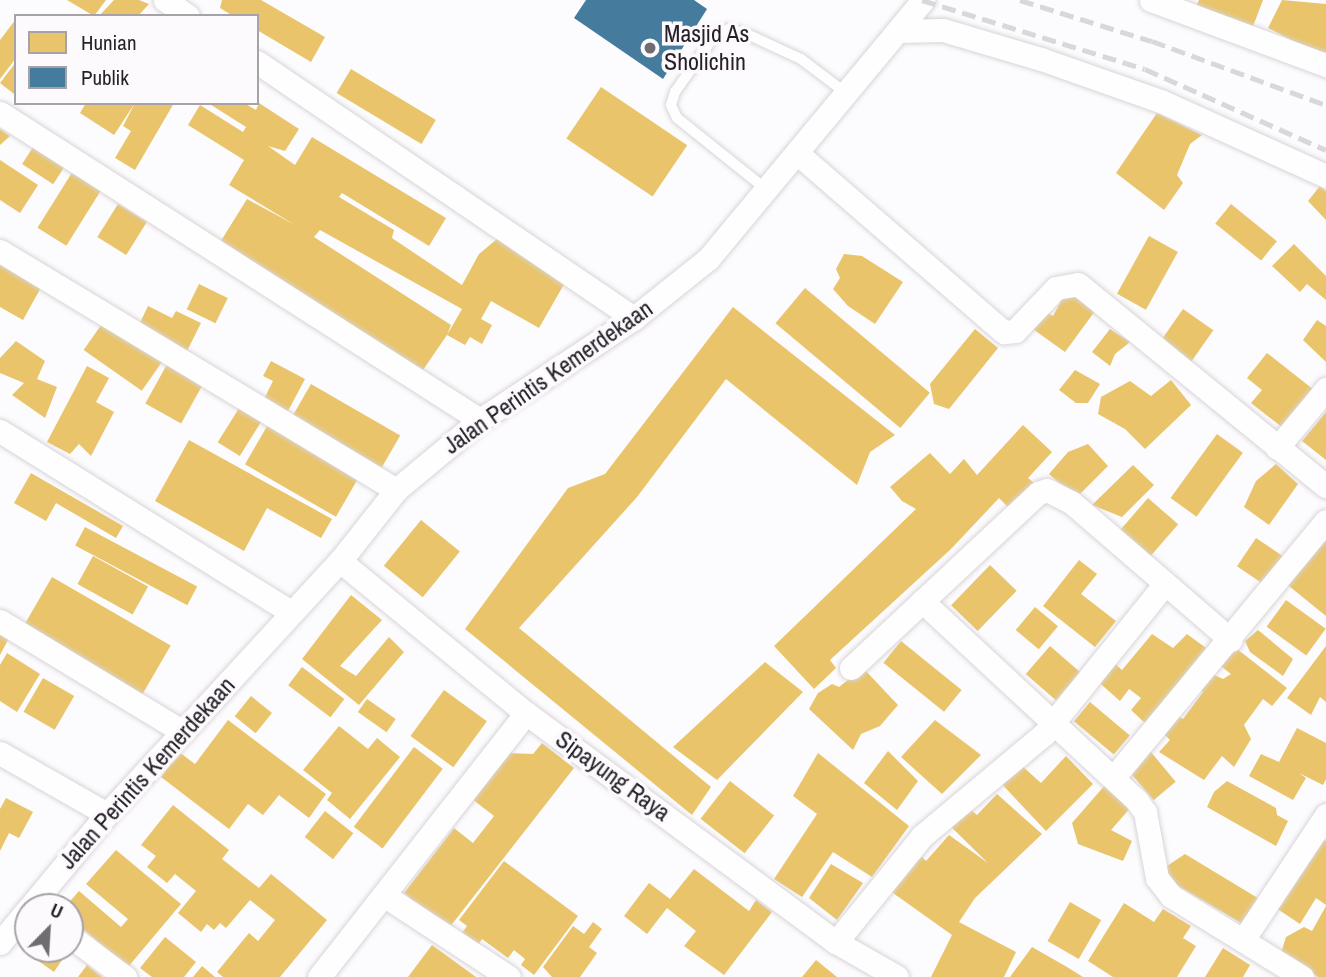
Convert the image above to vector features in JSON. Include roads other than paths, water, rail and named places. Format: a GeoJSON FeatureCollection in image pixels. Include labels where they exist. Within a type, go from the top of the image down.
{"type":"FeatureCollection","features":[{"type":"Feature","properties":{"kind":"street"},"geometry":{"type":"LineString","coordinates":[[165,0],[185,14]]}},
{"type":"Feature","properties":{"kind":"street","name":"Jalan Perintis Kemerdekaan"},"geometry":{"type":"LineString","coordinates":[[42,893],[107,814],[340,561],[396,490],[480,420],[634,318],[708,259],[923,0]]}},
{"type":"Feature","properties":{"kind":"street"},"geometry":{"type":"LineString","coordinates":[[1151,0],[1326,65]]}},
{"type":"Feature","properties":{"kind":"street"},"geometry":{"type":"LineString","coordinates":[[898,31],[943,30],[1041,59],[1163,102],[1326,176]]}},
{"type":"Feature","properties":{"kind":"street"},"geometry":{"type":"LineString","coordinates":[[259,63],[634,318]]}},
{"type":"Feature","properties":{"kind":"street"},"geometry":{"type":"LineString","coordinates":[[0,113],[480,420]]}},
{"type":"Feature","properties":{"kind":"street"},"geometry":{"type":"LineString","coordinates":[[797,153],[1004,332],[1015,331],[1056,288],[1077,284],[1326,486]]}},
{"type":"Feature","properties":{"kind":"street"},"geometry":{"type":"LineString","coordinates":[[0,251],[396,490]]}},
{"type":"Feature","properties":{"kind":"street"},"geometry":{"type":"LineString","coordinates":[[1277,448],[1326,388]]}},
{"type":"Feature","properties":{"kind":"street"},"geometry":{"type":"LineString","coordinates":[[0,431],[291,612]]}},
{"type":"Feature","properties":{"kind":"street"},"geometry":{"type":"LineString","coordinates":[[851,668],[1046,491],[1071,502],[1164,585],[1231,640]]}},
{"type":"Feature","properties":{"kind":"street"},"geometry":{"type":"LineString","coordinates":[[1114,777],[1231,640],[1326,522]]}},
{"type":"Feature","properties":{"kind":"street","name":"Sipayung Raya"},"geometry":{"type":"LineString","coordinates":[[340,561],[526,713],[836,942],[897,977]]}},
{"type":"Feature","properties":{"kind":"street"},"geometry":{"type":"LineString","coordinates":[[836,942],[922,836],[1052,722],[1164,585]]}},
{"type":"Feature","properties":{"kind":"street"},"geometry":{"type":"LineString","coordinates":[[922,601],[1114,777],[1145,813],[1157,878],[1171,896],[1302,977]]}},
{"type":"Feature","properties":{"kind":"street"},"geometry":{"type":"LineString","coordinates":[[0,621],[183,732]]}},
{"type":"Feature","properties":{"kind":"street"},"geometry":{"type":"LineString","coordinates":[[318,977],[385,896],[526,713]]}},
{"type":"Feature","properties":{"kind":"street"},"geometry":{"type":"LineString","coordinates":[[0,753],[107,814]]}},
{"type":"Feature","properties":{"kind":"street"},"geometry":{"type":"LineString","coordinates":[[1243,940],[1326,815]]}},
{"type":"Feature","properties":{"kind":"street"},"geometry":{"type":"LineString","coordinates":[[385,896],[509,977]]}},
{"type":"Feature","properties":{"kind":"street","name":"Jalan Perintis Kemerdekaan"},"geometry":{"type":"LineString","coordinates":[[0,943],[14,926]]}},
{"type":"Feature","properties":{"kind":"street"},"geometry":{"type":"LineString","coordinates":[[84,946],[125,977]]}},
{"type":"Feature","properties":{"kind":"lane"},"geometry":{"type":"LineString","coordinates":[[767,190],[677,118],[671,105],[675,92],[715,35],[729,29],[747,34],[801,59],[846,93]]}},
{"type":"Feature","properties":{"kind":"railway"},"geometry":{"type":"LineString","coordinates":[[922,0],[1145,69],[1326,150]]}},
{"type":"Feature","properties":{"kind":"railway"},"geometry":{"type":"LineString","coordinates":[[1020,0],[1152,41],[1326,105]]}},
{"type":"Feature","properties":{"kind":"place","name":"Masjid As Sholichin"},"geometry":{"type":"Point","coordinates":[650,48]}}]}
